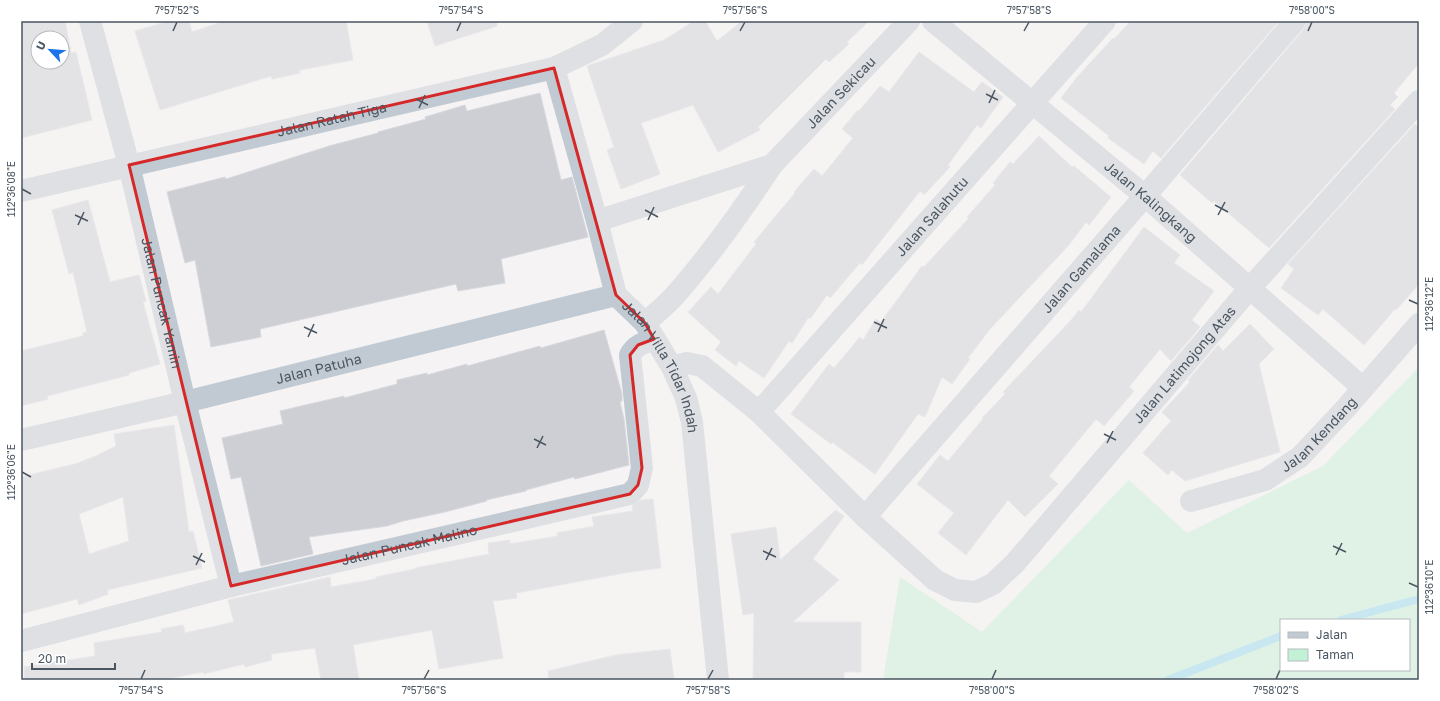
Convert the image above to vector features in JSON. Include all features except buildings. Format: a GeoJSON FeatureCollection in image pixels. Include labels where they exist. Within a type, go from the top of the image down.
{"type":"FeatureCollection","features":[{"type":"Feature","properties":{"kind":"street","name":"Jalan Puncak Yamin"},"geometry":{"type":"LineString","coordinates":[[90,21],[129,165],[185,402],[231,586]]}},
{"type":"Feature","properties":{"kind":"street","name":"Jalan Ratah Tiga"},"geometry":{"type":"LineString","coordinates":[[21,191],[554,68],[602,45],[632,21]]}},
{"type":"Feature","properties":{"kind":"street","name":"Jalan Sekicau"},"geometry":{"type":"LineString","coordinates":[[650,331],[676,295],[745,207],[772,165],[909,21]]}},
{"type":"Feature","properties":{"kind":"street","name":"Jalan Kalingkang"},"geometry":{"type":"LineString","coordinates":[[933,21],[1146,196],[1362,388]]}},
{"type":"Feature","properties":{"kind":"street","name":"Jalan Salahutu"},"geometry":{"type":"LineString","coordinates":[[759,412],[1105,21]]}},
{"type":"Feature","properties":{"kind":"street","name":"Jalan Gamalama"},"geometry":{"type":"LineString","coordinates":[[865,517],[1146,196],[1295,21]]}},
{"type":"Feature","properties":{"kind":"street","name":"Jalan Villa Tidar Indah"},"geometry":{"type":"LineString","coordinates":[[554,68],[616,295],[650,331],[672,367],[686,398],[692,422],[718,680]]}},
{"type":"Feature","properties":{"kind":"street","name":"Jalan Latimojong Atas"},"geometry":{"type":"LineString","coordinates":[[672,367],[687,363],[702,366],[759,412],[865,517],[935,580],[955,590],[976,592],[993,584],[1014,563],[1250,288],[1419,102]]}},
{"type":"Feature","properties":{"kind":"street"},"geometry":{"type":"LineString","coordinates":[[597,221],[772,165]]}},
{"type":"Feature","properties":{"kind":"street","name":"Jalan Patuha"},"geometry":{"type":"LineString","coordinates":[[21,440],[185,402],[616,295]]}},
{"type":"Feature","properties":{"kind":"street","name":"Jalan Kendang"},"geometry":{"type":"LineString","coordinates":[[1191,501],[1265,480],[1300,457],[1319,438],[1419,324]]}},
{"type":"Feature","properties":{"kind":"street","name":"Jalan Puncak Malino"},"geometry":{"type":"LineString","coordinates":[[21,641],[231,586],[630,494],[638,485],[642,468],[630,355],[632,350],[650,331]]}},
{"type":"Feature","properties":{"kind":"highlighted area"},"geometry":{"type":"Polygon","coordinates":[[[554,68],[616,295],[645,323],[654,339],[638,345],[630,355],[642,468],[638,485],[630,494],[231,586],[129,165],[554,68]]]}},
{"type":"Feature","properties":{"kind":"green space"},"geometry":{"type":"Polygon","coordinates":[[[1419,367],[1419,680],[883,680],[900,577],[982,632],[1129,480],[1187,533],[1323,466],[1419,367]]]}},
{"type":"Feature","properties":{"kind":"waterway"},"geometry":{"type":"LineString","coordinates":[[1345,619],[1419,599]]}},
{"type":"Feature","properties":{"kind":"waterway"},"geometry":{"type":"LineString","coordinates":[[1168,680],[1280,636]]}}]}
